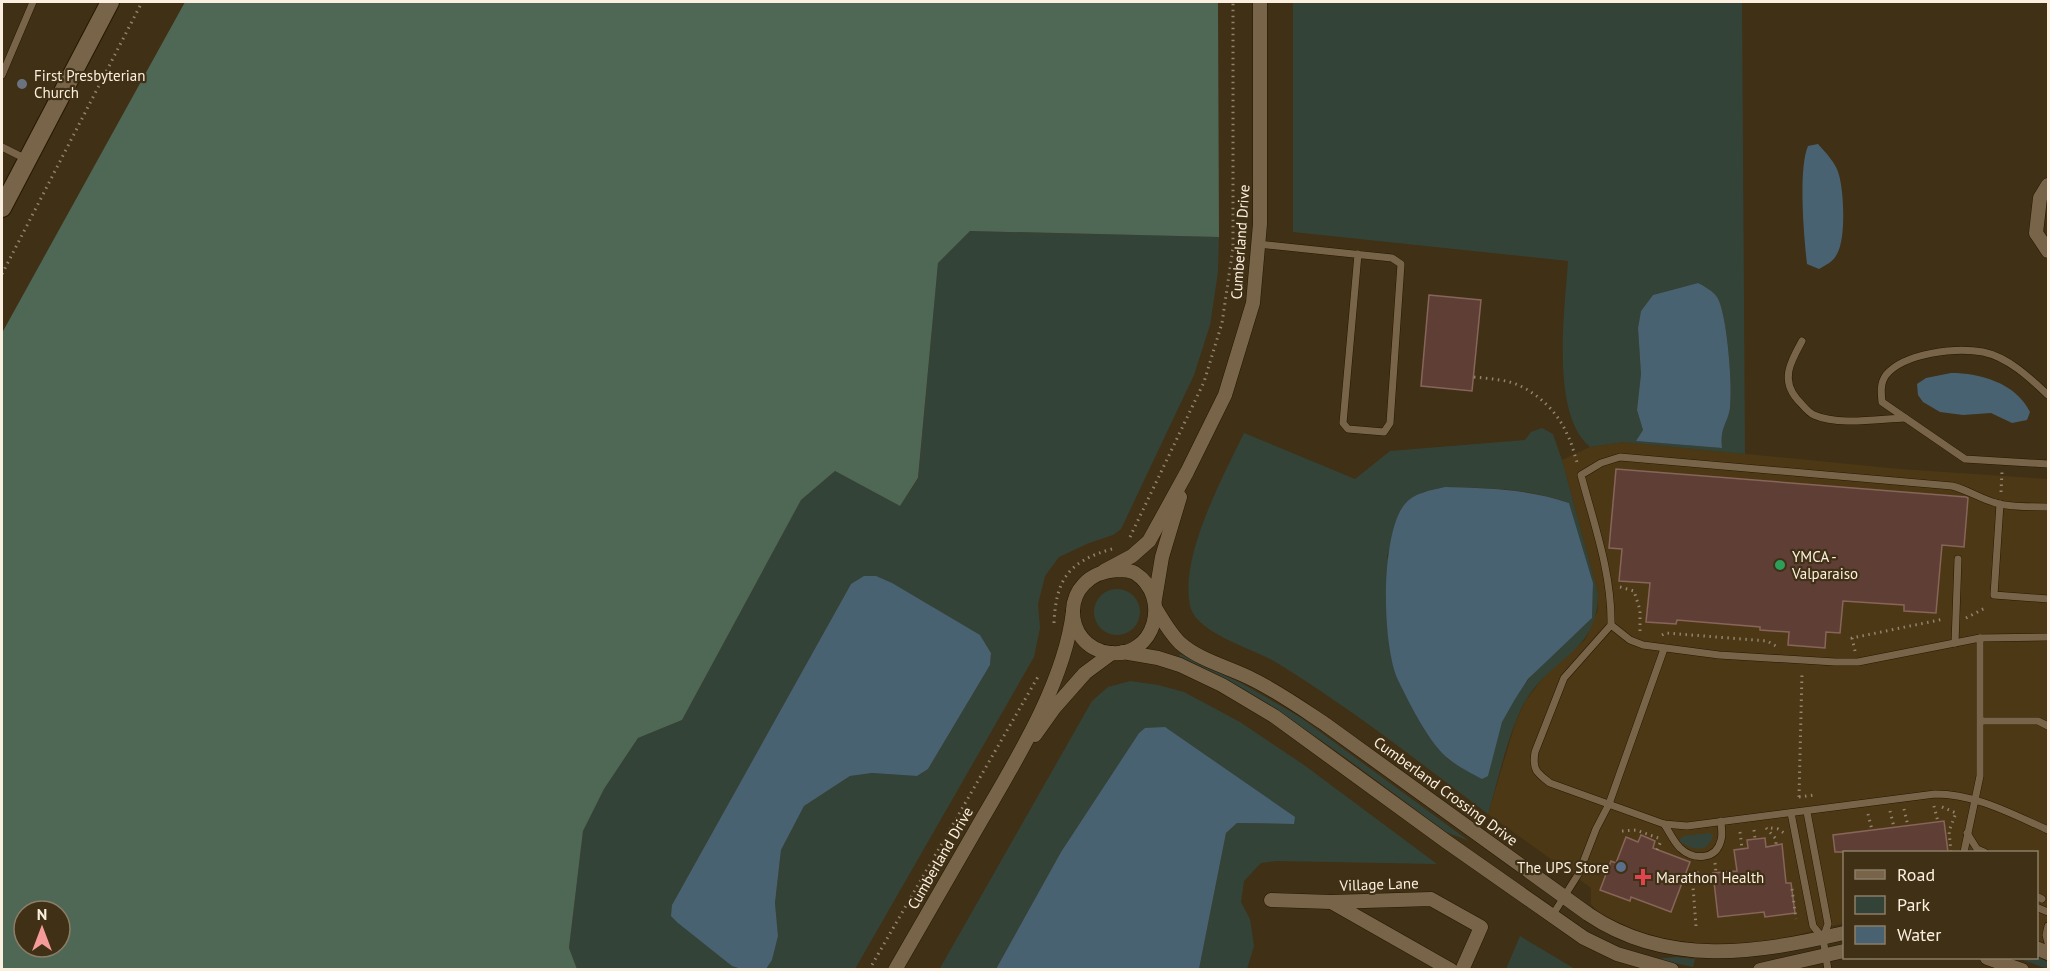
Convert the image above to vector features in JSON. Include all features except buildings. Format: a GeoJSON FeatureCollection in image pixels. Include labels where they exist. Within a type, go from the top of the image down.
{"type":"FeatureCollection","features":[{"type":"Feature","properties":{"kind":"street"},"geometry":{"type":"LineString","coordinates":[[2,208],[110,2]]}},
{"type":"Feature","properties":{"kind":"street","name":"Cumberland Drive"},"geometry":{"type":"LineString","coordinates":[[1104,571],[1132,556],[1149,541],[1187,472],[1225,395],[1253,303],[1260,224],[1260,2]]}},
{"type":"Feature","properties":{"kind":"street"},"geometry":{"type":"LineString","coordinates":[[2049,185],[2040,198],[2036,233],[2049,251]]}},
{"type":"Feature","properties":{"kind":"street","name":"Cumberland Drive"},"geometry":{"type":"LineString","coordinates":[[1156,604],[1162,558],[1187,472]]}},
{"type":"Feature","properties":{"kind":"street"},"geometry":{"type":"LineString","coordinates":[[1118,653],[1134,649],[1150,634],[1155,624],[1156,604],[1150,588],[1134,572],[1104,571],[1091,576],[1081,586],[1075,598],[1073,611],[1075,625],[1090,645],[1100,651],[1158,658],[1180,665],[1221,685],[1274,716],[1584,938],[1617,954],[1672,969]]}},
{"type":"Feature","properties":{"kind":"street","name":"Cumberland Crossing Drive"},"geometry":{"type":"LineString","coordinates":[[1156,604],[1168,630],[1181,644],[1193,652],[1252,679],[1325,724],[1593,918],[1624,934],[1681,949],[1726,952],[1756,950],[1843,933]]}},
{"type":"Feature","properties":{"kind":"street","name":"Cumberland Drive"},"geometry":{"type":"LineString","coordinates":[[895,969],[1014,764],[1056,678],[1070,637],[1073,611]]}},
{"type":"Feature","properties":{"kind":"street","name":"Cumberland Drive"},"geometry":{"type":"LineString","coordinates":[[1014,764],[1055,707],[1085,673],[1118,653]]}},
{"type":"Feature","properties":{"kind":"street","name":"Village Lane"},"geometry":{"type":"LineString","coordinates":[[1272,900],[1331,902],[1431,899],[1481,927],[1462,969]]}},
{"type":"Feature","properties":{"kind":"street","name":"Village Lane"},"geometry":{"type":"LineString","coordinates":[[1331,902],[1451,969]]}},
{"type":"Feature","properties":{"kind":"street"},"geometry":{"type":"LineString","coordinates":[[1760,969],[1843,951]]}},
{"type":"Feature","properties":{"kind":"street"},"geometry":{"type":"LineString","coordinates":[[1993,959],[2022,969]]}},
{"type":"Feature","properties":{"kind":"lane"},"geometry":{"type":"LineString","coordinates":[[2,75],[33,2]]}},
{"type":"Feature","properties":{"kind":"lane"},"geometry":{"type":"LineString","coordinates":[[2,147],[26,159]]}},
{"type":"Feature","properties":{"kind":"lane"},"geometry":{"type":"LineString","coordinates":[[1258,244],[1358,254],[1392,258],[1401,264],[1390,423],[1384,432],[1348,429],[1343,423],[1358,254]]}},
{"type":"Feature","properties":{"kind":"lane"},"geometry":{"type":"LineString","coordinates":[[1802,341],[1786,376],[1792,393],[1812,415],[1845,421],[1905,418]]}},
{"type":"Feature","properties":{"kind":"lane"},"geometry":{"type":"LineString","coordinates":[[2049,395],[2011,364],[1984,352],[1951,350],[1918,357],[1896,367],[1885,376],[1880,389],[1882,402],[1965,459],[2049,464]]}},
{"type":"Feature","properties":{"kind":"lane"},"geometry":{"type":"LineString","coordinates":[[2049,507],[2000,504],[1952,486],[1620,457],[1601,463],[1581,475],[1607,573],[1611,599],[1611,625],[1564,678],[1535,752],[1533,764],[1538,774],[1550,783],[1664,824],[1687,826],[1935,794],[1955,794],[1975,798],[2049,830]]}},
{"type":"Feature","properties":{"kind":"lane"},"geometry":{"type":"LineString","coordinates":[[2000,504],[1994,596],[2049,599]]}},
{"type":"Feature","properties":{"kind":"lane"},"geometry":{"type":"LineString","coordinates":[[1955,643],[1958,559]]}},
{"type":"Feature","properties":{"kind":"lane"},"geometry":{"type":"LineString","coordinates":[[1611,625],[1636,643],[1664,649],[1719,655],[1858,662],[1980,638],[2049,637]]}},
{"type":"Feature","properties":{"kind":"lane"},"geometry":{"type":"LineString","coordinates":[[1964,851],[1980,776],[1980,638]]}},
{"type":"Feature","properties":{"kind":"lane"},"geometry":{"type":"LineString","coordinates":[[1552,916],[1580,873],[1596,829],[1609,804],[1664,649]]}},
{"type":"Feature","properties":{"kind":"lane"},"geometry":{"type":"LineString","coordinates":[[1981,721],[2038,721],[2049,726]]}},
{"type":"Feature","properties":{"kind":"lane"},"geometry":{"type":"LineString","coordinates":[[1808,812],[1828,924],[1823,938],[1828,969]]}},
{"type":"Feature","properties":{"kind":"lane"},"geometry":{"type":"LineString","coordinates":[[1791,813],[1813,926],[1823,938]]}},
{"type":"Feature","properties":{"kind":"lane"},"geometry":{"type":"LineString","coordinates":[[1664,824],[1682,850],[1705,857],[1711,855],[1720,843],[1721,821]]}},
{"type":"Feature","properties":{"kind":"lane"},"geometry":{"type":"LineString","coordinates":[[1967,833],[1977,849],[1982,851]]}},
{"type":"Feature","properties":{"kind":"lane"},"geometry":{"type":"LineString","coordinates":[[2049,926],[2046,934],[2049,943]]}},
{"type":"Feature","properties":{"kind":"path"},"geometry":{"type":"LineString","coordinates":[[2,274],[142,2]]}},
{"type":"Feature","properties":{"kind":"path"},"geometry":{"type":"LineString","coordinates":[[1125,543],[1130,537],[1204,382],[1222,323],[1233,248],[1233,2]]}},
{"type":"Feature","properties":{"kind":"path"},"geometry":{"type":"LineString","coordinates":[[1474,377],[1506,381],[1523,386],[1554,412],[1567,433],[1581,475]]}},
{"type":"Feature","properties":{"kind":"path"},"geometry":{"type":"LineString","coordinates":[[2000,504],[2003,461]]}},
{"type":"Feature","properties":{"kind":"path"},"geometry":{"type":"LineString","coordinates":[[1054,628],[1055,599],[1070,572],[1084,559],[1116,548]]}},
{"type":"Feature","properties":{"kind":"path"},"geometry":{"type":"LineString","coordinates":[[1615,585],[1634,591],[1640,610],[1640,633],[1647,636]]}},
{"type":"Feature","properties":{"kind":"path"},"geometry":{"type":"LineString","coordinates":[[1964,619],[1987,607]]}},
{"type":"Feature","properties":{"kind":"path"},"geometry":{"type":"LineString","coordinates":[[1855,652],[1852,638],[1946,619]]}},
{"type":"Feature","properties":{"kind":"path"},"geometry":{"type":"LineString","coordinates":[[1655,638],[1666,633],[1767,641],[1779,648]]}},
{"type":"Feature","properties":{"kind":"path"},"geometry":{"type":"LineString","coordinates":[[869,969],[1042,668]]}},
{"type":"Feature","properties":{"kind":"path"},"geometry":{"type":"LineString","coordinates":[[1799,797],[1802,673]]}},
{"type":"Feature","properties":{"kind":"path"},"geometry":{"type":"LineString","coordinates":[[1791,800],[1815,795]]}},
{"type":"Feature","properties":{"kind":"path"},"geometry":{"type":"LineString","coordinates":[[1927,804],[1956,813],[1949,831],[1951,851]]}},
{"type":"Feature","properties":{"kind":"path"},"geometry":{"type":"LineString","coordinates":[[1933,804],[1938,822]]}},
{"type":"Feature","properties":{"kind":"path"},"geometry":{"type":"LineString","coordinates":[[1894,827],[1890,809],[1904,807],[1908,826]]}},
{"type":"Feature","properties":{"kind":"path"},"geometry":{"type":"LineString","coordinates":[[1867,812],[1872,830]]}},
{"type":"Feature","properties":{"kind":"path"},"geometry":{"type":"LineString","coordinates":[[1766,828],[1776,839],[1776,845]]}},
{"type":"Feature","properties":{"kind":"path"},"geometry":{"type":"LineString","coordinates":[[1736,835],[1740,832],[1766,828],[1778,829],[1786,837]]}},
{"type":"Feature","properties":{"kind":"path"},"geometry":{"type":"LineString","coordinates":[[1622,831],[1636,830],[1662,839],[1657,850]]}},
{"type":"Feature","properties":{"kind":"path"},"geometry":{"type":"LineString","coordinates":[[1754,830],[1755,839]]}},
{"type":"Feature","properties":{"kind":"path"},"geometry":{"type":"LineString","coordinates":[[1740,832],[1742,849]]}},
{"type":"Feature","properties":{"kind":"path"},"geometry":{"type":"LineString","coordinates":[[1710,865],[1715,861],[1716,873]]}},
{"type":"Feature","properties":{"kind":"path"},"geometry":{"type":"LineString","coordinates":[[1696,926],[1693,887],[1699,865],[1704,866]]}},
{"type":"Feature","properties":{"kind":"path"},"geometry":{"type":"LineString","coordinates":[[1792,887],[1796,919]]}},
{"type":"Feature","properties":{"kind":"shaded area"},"geometry":{"type":"Polygon","coordinates":[[[1623,442],[1900,469],[2048,479],[2048,945],[2038,940],[2038,851],[1843,851],[1843,923],[1765,943],[1710,945],[1665,939],[1638,931],[1600,914],[1591,904],[1591,888],[1488,814],[1516,721],[1526,700],[1547,673],[1585,640],[1598,610],[1598,593],[1562,460],[1590,447],[1623,442]]]}},
{"type":"Feature","properties":{"kind":"green space"},"geometry":{"type":"Polygon","coordinates":[[[185,2],[1218,2],[1219,237],[970,231],[938,263],[918,478],[900,506],[835,471],[801,500],[682,720],[638,738],[604,789],[583,831],[569,948],[577,969],[2,969],[2,333],[185,2]]]}},
{"type":"Feature","properties":{"kind":"green space"},"geometry":{"type":"Polygon","coordinates":[[[1293,2],[1742,2],[1745,454],[1623,442],[1590,447],[1577,432],[1569,411],[1565,386],[1563,332],[1568,261],[1293,232],[1293,2]],[[1698,283],[1653,295],[1641,311],[1638,328],[1641,374],[1637,410],[1643,430],[1636,441],[1722,448],[1722,436],[1731,397],[1724,318],[1717,297],[1698,283]]]}},
{"type":"Feature","properties":{"kind":"green space"},"geometry":{"type":"Polygon","coordinates":[[[970,231],[1219,237],[1218,272],[1210,325],[1194,375],[1121,529],[1113,535],[1059,557],[1045,576],[1038,604],[1040,628],[1034,657],[855,969],[766,969],[772,960],[778,936],[775,903],[781,850],[804,806],[850,776],[872,773],[917,776],[928,769],[990,665],[991,653],[980,635],[851,584],[672,905],[732,966],[741,969],[577,969],[569,948],[583,831],[604,789],[638,738],[682,720],[801,500],[835,471],[900,506],[918,479],[938,263],[970,231]]]}},
{"type":"Feature","properties":{"kind":"green space"},"geometry":{"type":"Polygon","coordinates":[[[1542,428],[1553,434],[1598,593],[1596,613],[1591,628],[1582,641],[1537,685],[1526,700],[1509,740],[1488,814],[1383,735],[1302,679],[1274,661],[1227,640],[1204,626],[1191,609],[1188,589],[1190,567],[1204,519],[1244,433],[1355,479],[1390,451],[1525,440],[1531,432],[1542,428]],[[1445,487],[1423,492],[1405,504],[1387,556],[1427,733],[1448,759],[1467,771],[1488,776],[1496,742],[1509,706],[1541,666],[1592,618],[1593,583],[1569,503],[1523,492],[1445,487]]]}},
{"type":"Feature","properties":{"kind":"green space"},"geometry":{"type":"Polygon","coordinates":[[[1117,589],[1133,596],[1140,612],[1133,628],[1117,635],[1101,628],[1094,612],[1101,596],[1117,589]]]}},
{"type":"Feature","properties":{"kind":"green space"},"geometry":{"type":"Polygon","coordinates":[[[1180,654],[1243,684],[1300,717],[1469,841],[1446,832],[1317,737],[1250,694],[1179,656],[1180,654]]]}},
{"type":"Feature","properties":{"kind":"green space"},"geometry":{"type":"Polygon","coordinates":[[[1130,681],[1184,692],[1240,722],[1304,765],[1437,864],[1276,861],[1261,863],[1244,881],[1241,902],[1250,919],[1254,946],[1247,969],[1199,969],[1226,833],[1237,823],[1293,824],[1145,728],[1139,733],[1061,852],[996,969],[939,970],[1092,701],[1108,687],[1130,681]]]}},
{"type":"Feature","properties":{"kind":"green space"},"geometry":{"type":"Polygon","coordinates":[[[1710,833],[1713,836],[1703,848],[1689,847],[1679,841],[1683,836],[1710,833]]]}},
{"type":"Feature","properties":{"kind":"green space"},"geometry":{"type":"Polygon","coordinates":[[[1520,936],[1575,969],[1506,969],[1520,936]]]}},
{"type":"Feature","properties":{"kind":"green space"},"geometry":{"type":"Polygon","coordinates":[[[1676,957],[1695,959],[1693,967],[1655,959],[1676,957]]]}},
{"type":"Feature","properties":{"kind":"green space"},"geometry":{"type":"Polygon","coordinates":[[[2038,957],[2048,962],[2048,969],[2021,959],[2038,957]]]}},
{"type":"Feature","properties":{"kind":"water"},"geometry":{"type":"Polygon","coordinates":[[[1818,144],[1838,171],[1843,215],[1842,238],[1837,254],[1819,269],[1807,264],[1803,204],[1805,157],[1808,146],[1818,144]]]}},
{"type":"Feature","properties":{"kind":"water"},"geometry":{"type":"Polygon","coordinates":[[[1698,283],[1717,297],[1724,318],[1731,398],[1729,414],[1722,435],[1722,448],[1636,441],[1643,430],[1637,410],[1641,374],[1638,328],[1641,311],[1653,295],[1698,283]]]}},
{"type":"Feature","properties":{"kind":"water"},"geometry":{"type":"Polygon","coordinates":[[[1951,373],[1974,375],[2006,387],[2024,402],[2030,412],[2027,420],[2012,423],[1991,413],[1963,415],[1940,412],[1923,402],[1918,395],[1917,384],[1926,378],[1951,373]]]}},
{"type":"Feature","properties":{"kind":"water"},"geometry":{"type":"Polygon","coordinates":[[[1445,487],[1523,492],[1569,503],[1593,583],[1592,618],[1528,679],[1502,722],[1488,776],[1482,779],[1450,760],[1427,734],[1398,680],[1389,642],[1387,565],[1396,520],[1404,505],[1412,498],[1445,487]]]}},
{"type":"Feature","properties":{"kind":"water"},"geometry":{"type":"Polygon","coordinates":[[[864,576],[876,576],[892,583],[980,635],[991,653],[990,665],[928,769],[917,776],[872,773],[850,776],[804,806],[781,850],[775,903],[778,936],[772,960],[766,969],[741,969],[732,966],[678,923],[671,916],[672,905],[851,584],[864,576]]]}},
{"type":"Feature","properties":{"kind":"water"},"geometry":{"type":"Polygon","coordinates":[[[1165,727],[1295,817],[1294,824],[1237,823],[1226,833],[1199,969],[996,969],[1061,852],[1139,733],[1145,728],[1165,727]]]}},
{"type":"Feature","properties":{"kind":"place","name":"First Presbyterian Church"},"geometry":{"type":"Point","coordinates":[22,84]}},
{"type":"Feature","properties":{"kind":"place","name":"YMCA - Valparaiso"},"geometry":{"type":"Point","coordinates":[1780,565]}},
{"type":"Feature","properties":{"kind":"place","name":"The UPS Store"},"geometry":{"type":"Point","coordinates":[1621,867]}},
{"type":"Feature","properties":{"kind":"place","name":"Marathon Health"},"geometry":{"type":"Point","coordinates":[1643,877]}}]}
